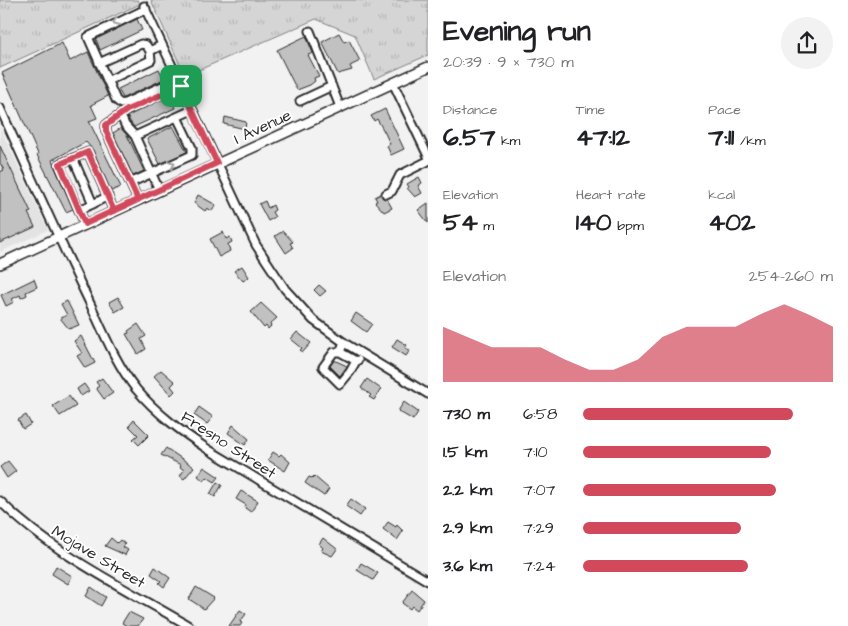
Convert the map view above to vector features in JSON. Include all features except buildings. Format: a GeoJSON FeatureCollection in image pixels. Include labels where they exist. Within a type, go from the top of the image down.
{"type":"FeatureCollection","features":[{"type":"Feature","properties":{"kind":"main road","name":"I Avenue"},"geometry":{"type":"LineString","coordinates":[[0,264],[428,67]]}},
{"type":"Feature","properties":{"kind":"street"},"geometry":{"type":"LineString","coordinates":[[180,82],[121,104],[116,100],[88,37],[145,7],[180,82],[192,110],[256,245],[280,282],[312,320],[428,394]]}},
{"type":"Feature","properties":{"kind":"street"},"geometry":{"type":"LineString","coordinates":[[310,31],[340,106]]}},
{"type":"Feature","properties":{"kind":"street"},"geometry":{"type":"LineString","coordinates":[[99,63],[140,44],[146,45],[150,51],[151,60],[107,81]]}},
{"type":"Feature","properties":{"kind":"street"},"geometry":{"type":"LineString","coordinates":[[150,51],[162,45]]}},
{"type":"Feature","properties":{"kind":"street"},"geometry":{"type":"LineString","coordinates":[[138,200],[105,128],[108,123],[121,116],[127,110],[180,82]]}},
{"type":"Feature","properties":{"kind":"street"},"geometry":{"type":"LineString","coordinates":[[392,83],[428,156]]}},
{"type":"Feature","properties":{"kind":"street"},"geometry":{"type":"LineString","coordinates":[[300,101],[332,86]]}},
{"type":"Feature","properties":{"kind":"street","name":"Fresno Street"},"geometry":{"type":"LineString","coordinates":[[0,108],[58,238],[120,365],[136,388],[155,409],[181,432],[208,450],[428,581]]}},
{"type":"Feature","properties":{"kind":"street"},"geometry":{"type":"LineString","coordinates":[[135,136],[192,110]]}},
{"type":"Feature","properties":{"kind":"street"},"geometry":{"type":"LineString","coordinates":[[121,116],[125,126],[135,136],[159,190]]}},
{"type":"Feature","properties":{"kind":"street"},"geometry":{"type":"LineString","coordinates":[[130,183],[192,154],[192,148],[177,117]]}},
{"type":"Feature","properties":{"kind":"street"},"geometry":{"type":"LineString","coordinates":[[85,224],[60,164],[73,158],[88,152],[114,211]]}},
{"type":"Feature","properties":{"kind":"street"},"geometry":{"type":"LineString","coordinates":[[73,158],[93,204]]}},
{"type":"Feature","properties":{"kind":"street"},"geometry":{"type":"LineString","coordinates":[[386,194],[392,191],[400,175],[428,161]]}},
{"type":"Feature","properties":{"kind":"street"},"geometry":{"type":"LineString","coordinates":[[79,210],[108,196]]}},
{"type":"Feature","properties":{"kind":"street"},"geometry":{"type":"LineString","coordinates":[[340,352],[344,342]]}},
{"type":"Feature","properties":{"kind":"street"},"geometry":{"type":"LineString","coordinates":[[356,361],[340,352],[334,352],[323,367],[340,384],[348,375],[361,353]]}},
{"type":"Feature","properties":{"kind":"street","name":"Mojave Street"},"geometry":{"type":"LineString","coordinates":[[0,501],[34,532],[189,626]]}},
{"type":"Feature","properties":{"kind":"shaded area"},"geometry":{"type":"Polygon","coordinates":[[[0,127],[48,230],[0,252],[0,127]]]}},
{"type":"Feature","properties":{"kind":"green space"},"geometry":{"type":"Polygon","coordinates":[[[0,0],[138,0],[140,4],[0,68],[0,0]]]}},
{"type":"Feature","properties":{"kind":"green space"},"geometry":{"type":"Polygon","coordinates":[[[151,0],[428,0],[428,55],[374,79],[355,35],[316,19],[185,76],[151,0]]]}},
{"type":"Feature","properties":{"kind":"route"},"geometry":{"type":"LineString","coordinates":[[181,86],[127,110],[119,118],[106,125],[106,131],[138,200],[114,211],[88,152],[60,164],[85,224],[114,211],[138,200],[217,163],[181,86]]}}]}
